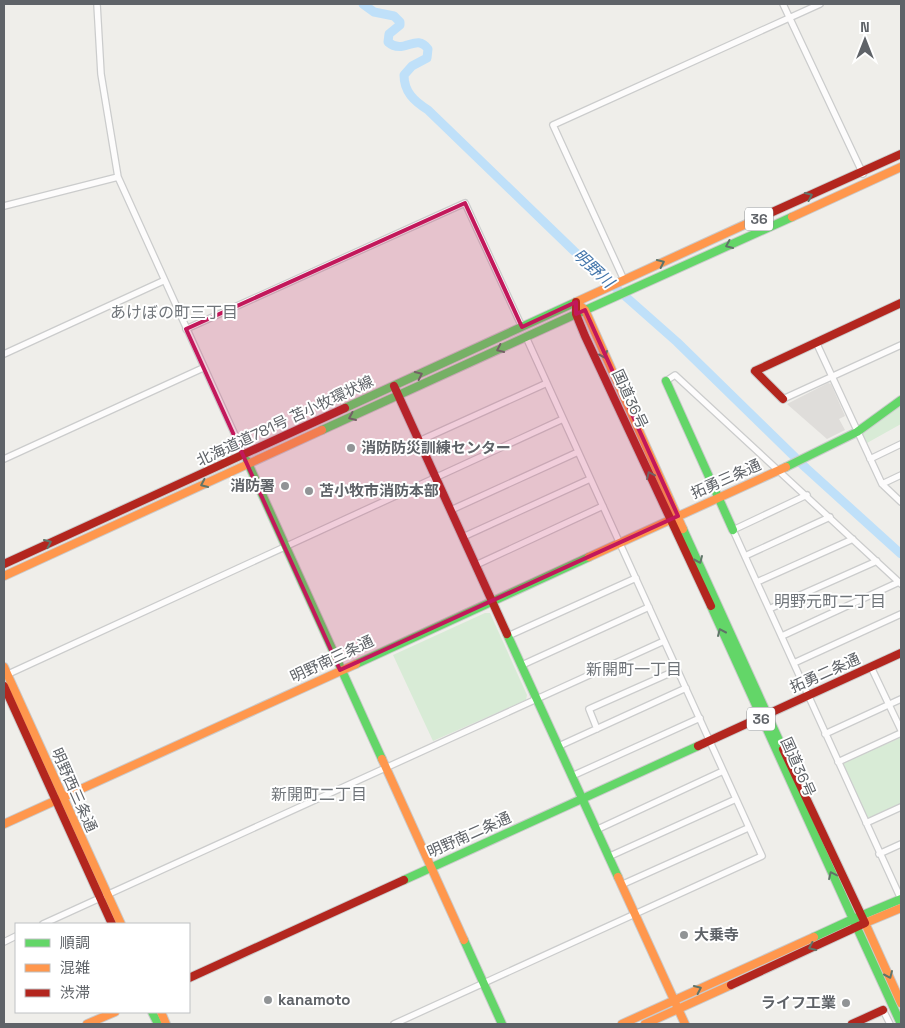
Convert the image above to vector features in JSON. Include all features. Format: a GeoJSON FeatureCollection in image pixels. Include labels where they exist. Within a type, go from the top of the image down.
{"type":"FeatureCollection","features":[{"type":"Feature","properties":{"kind":"main road","name":"36"},"geometry":{"type":"LineString","coordinates":[[585,310],[576,302],[901,154]]}},
{"type":"Feature","properties":{"kind":"main road","name":"36"},"geometry":{"type":"LineString","coordinates":[[576,314],[901,167]]}},
{"type":"Feature","properties":{"kind":"main road","name":"国道36号"},"geometry":{"type":"LineString","coordinates":[[576,302],[576,314],[674,518],[901,1024]]}},
{"type":"Feature","properties":{"kind":"main road","name":"北海道道781号 苫小牧環状線"},"geometry":{"type":"LineString","coordinates":[[4,564],[576,302]]}},
{"type":"Feature","properties":{"kind":"main road"},"geometry":{"type":"LineString","coordinates":[[783,399],[754,370],[901,303]]}},
{"type":"Feature","properties":{"kind":"main road","name":"国道36号"},"geometry":{"type":"LineString","coordinates":[[585,310],[674,518]]}},
{"type":"Feature","properties":{"kind":"main road","name":"北海道道781号 苫小牧環状線"},"geometry":{"type":"LineString","coordinates":[[4,576],[576,314]]}},
{"type":"Feature","properties":{"kind":"main road"},"geometry":{"type":"LineString","coordinates":[[666,381],[732,530]]}},
{"type":"Feature","properties":{"kind":"main road"},"geometry":{"type":"LineString","coordinates":[[394,386],[685,1024]]}},
{"type":"Feature","properties":{"kind":"main road"},"geometry":{"type":"LineString","coordinates":[[857,432],[901,400]]}},
{"type":"Feature","properties":{"kind":"main road","name":"拓勇三条通"},"geometry":{"type":"LineString","coordinates":[[674,518],[782,469],[857,432]]}},
{"type":"Feature","properties":{"kind":"main road"},"geometry":{"type":"LineString","coordinates":[[244,455],[502,1024]]}},
{"type":"Feature","properties":{"kind":"main road","name":"明野南三条通"},"geometry":{"type":"LineString","coordinates":[[4,824],[674,518]]}},
{"type":"Feature","properties":{"kind":"main road","name":"拓勇二条通"},"geometry":{"type":"LineString","coordinates":[[764,716],[901,653]]}},
{"type":"Feature","properties":{"kind":"main road","name":"明野西三条通"},"geometry":{"type":"LineString","coordinates":[[5,672],[59,798],[104,896],[120,923]]}},
{"type":"Feature","properties":{"kind":"main road","name":"明野西三条通"},"geometry":{"type":"LineString","coordinates":[[4,686],[59,798]]}},
{"type":"Feature","properties":{"kind":"main road","name":"国道36号"},"geometry":{"type":"LineString","coordinates":[[764,716],[901,1003]]}},
{"type":"Feature","properties":{"kind":"main road","name":"明野南二条通"},"geometry":{"type":"LineString","coordinates":[[190,978],[764,716]]}},
{"type":"Feature","properties":{"kind":"main road","name":"明野西三条通"},"geometry":{"type":"LineString","coordinates":[[104,896],[112,923]]}},
{"type":"Feature","properties":{"kind":"main road"},"geometry":{"type":"LineString","coordinates":[[645,1024],[857,927],[863,920],[901,899]]}},
{"type":"Feature","properties":{"kind":"main road"},"geometry":{"type":"LineString","coordinates":[[622,1024],[853,919],[863,920],[901,908]]}},
{"type":"Feature","properties":{"kind":"main road"},"geometry":{"type":"LineString","coordinates":[[852,1024],[883,1010]]}},
{"type":"Feature","properties":{"kind":"main road"},"geometry":{"type":"LineString","coordinates":[[87,1024],[113,1013]]}},
{"type":"Feature","properties":{"kind":"street"},"geometry":{"type":"LineString","coordinates":[[97,4],[101,74],[118,177],[244,455]]}},
{"type":"Feature","properties":{"kind":"street"},"geometry":{"type":"LineString","coordinates":[[783,4],[867,183]]}},
{"type":"Feature","properties":{"kind":"street"},"geometry":{"type":"LineString","coordinates":[[620,282],[553,125],[820,4]]}},
{"type":"Feature","properties":{"kind":"street"},"geometry":{"type":"LineString","coordinates":[[4,206],[118,177]]}},
{"type":"Feature","properties":{"kind":"street"},"geometry":{"type":"LineString","coordinates":[[186,329],[465,203],[522,327]]}},
{"type":"Feature","properties":{"kind":"street"},"geometry":{"type":"LineString","coordinates":[[4,354],[164,280]]}},
{"type":"Feature","properties":{"kind":"street"},"geometry":{"type":"LineString","coordinates":[[394,1024],[762,856],[526,337]]}},
{"type":"Feature","properties":{"kind":"street"},"geometry":{"type":"LineString","coordinates":[[816,342],[882,484],[901,502]]}},
{"type":"Feature","properties":{"kind":"street"},"geometry":{"type":"LineString","coordinates":[[783,399],[901,345]]}},
{"type":"Feature","properties":{"kind":"street"},"geometry":{"type":"LineString","coordinates":[[4,459],[203,368]]}},
{"type":"Feature","properties":{"kind":"street"},"geometry":{"type":"LineString","coordinates":[[666,381],[675,375],[782,469],[900,583],[782,636]]}},
{"type":"Feature","properties":{"kind":"street"},"geometry":{"type":"LineString","coordinates":[[419,441],[547,383]]}},
{"type":"Feature","properties":{"kind":"street"},"geometry":{"type":"LineString","coordinates":[[5,672],[563,420]]}},
{"type":"Feature","properties":{"kind":"street"},"geometry":{"type":"LineString","coordinates":[[870,460],[901,444]]}},
{"type":"Feature","properties":{"kind":"street"},"geometry":{"type":"LineString","coordinates":[[450,510],[578,452]]}},
{"type":"Feature","properties":{"kind":"street"},"geometry":{"type":"LineString","coordinates":[[882,484],[901,475]]}},
{"type":"Feature","properties":{"kind":"street"},"geometry":{"type":"LineString","coordinates":[[463,537],[590,479]]}},
{"type":"Feature","properties":{"kind":"street"},"geometry":{"type":"LineString","coordinates":[[807,495],[732,530],[901,899]]}},
{"type":"Feature","properties":{"kind":"street"},"geometry":{"type":"LineString","coordinates":[[476,565],[603,506]]}},
{"type":"Feature","properties":{"kind":"street"},"geometry":{"type":"LineString","coordinates":[[745,556],[830,517]]}},
{"type":"Feature","properties":{"kind":"street"},"geometry":{"type":"LineString","coordinates":[[757,582],[853,538]]}},
{"type":"Feature","properties":{"kind":"street"},"geometry":{"type":"LineString","coordinates":[[769,609],[877,561]]}},
{"type":"Feature","properties":{"kind":"street"},"geometry":{"type":"LineString","coordinates":[[508,636],[636,578]]}},
{"type":"Feature","properties":{"kind":"street"},"geometry":{"type":"LineString","coordinates":[[522,665],[649,607]]}},
{"type":"Feature","properties":{"kind":"street"},"geometry":{"type":"LineString","coordinates":[[794,663],[901,614]]}},
{"type":"Feature","properties":{"kind":"street"},"geometry":{"type":"LineString","coordinates":[[45,923],[664,641]]}},
{"type":"Feature","properties":{"kind":"street"},"geometry":{"type":"LineString","coordinates":[[838,762],[901,732],[871,667]]}},
{"type":"Feature","properties":{"kind":"street"},"geometry":{"type":"LineString","coordinates":[[597,729],[589,710],[677,670]]}},
{"type":"Feature","properties":{"kind":"street"},"geometry":{"type":"LineString","coordinates":[[559,746],[686,688]]}},
{"type":"Feature","properties":{"kind":"street"},"geometry":{"type":"LineString","coordinates":[[825,734],[901,699]]}},
{"type":"Feature","properties":{"kind":"street"},"geometry":{"type":"LineString","coordinates":[[572,776],[700,718]]}},
{"type":"Feature","properties":{"kind":"street"},"geometry":{"type":"LineString","coordinates":[[596,830],[723,771]]}},
{"type":"Feature","properties":{"kind":"street"},"geometry":{"type":"LineString","coordinates":[[608,857],[736,799]]}},
{"type":"Feature","properties":{"kind":"street"},"geometry":{"type":"LineString","coordinates":[[866,823],[901,808]]}},
{"type":"Feature","properties":{"kind":"street"},"geometry":{"type":"LineString","coordinates":[[621,885],[748,828]]}},
{"type":"Feature","properties":{"kind":"street"},"geometry":{"type":"LineString","coordinates":[[880,854],[901,844]]}},
{"type":"Feature","properties":{"kind":"street"},"geometry":{"type":"LineString","coordinates":[[883,1010],[890,1024]]}},
{"type":"Feature","properties":{"kind":"highlighted area"},"geometry":{"type":"Polygon","coordinates":[[[465,203],[522,327],[576,302],[576,314],[585,310],[678,516],[340,670],[186,329],[465,203]]]}},
{"type":"Feature","properties":{"kind":"shaded area"},"geometry":{"type":"Polygon","coordinates":[[[828,383],[831,384],[845,416],[839,419],[845,430],[827,439],[787,404],[828,383]]]}},
{"type":"Feature","properties":{"kind":"green space"},"geometry":{"type":"Polygon","coordinates":[[[901,405],[901,424],[867,443],[862,433],[901,405]]]}},
{"type":"Feature","properties":{"kind":"green space"},"geometry":{"type":"Polygon","coordinates":[[[485,613],[490,613],[527,695],[526,700],[433,741],[393,655],[485,613]]]}},
{"type":"Feature","properties":{"kind":"green space"},"geometry":{"type":"Polygon","coordinates":[[[900,738],[901,804],[868,819],[842,763],[900,738]]]}},
{"type":"Feature","properties":{"kind":"waterway","name":"明野川"},"geometry":{"type":"LineString","coordinates":[[363,4],[374,12],[394,16],[400,22],[400,25],[389,34],[388,42],[399,47],[419,43],[428,49],[427,58],[412,66],[404,75],[408,91],[414,99],[428,110],[574,251],[677,342],[806,468],[901,554]]}},
{"type":"Feature","properties":{"kind":"traffic: fast"},"geometry":{"type":"LineString","coordinates":[[579,313],[792,217]]}},
{"type":"Feature","properties":{"kind":"traffic: fast"},"geometry":{"type":"LineString","coordinates":[[345,408],[576,302]]}},
{"type":"Feature","properties":{"kind":"traffic: fast"},"geometry":{"type":"LineString","coordinates":[[322,430],[576,314]]}},
{"type":"Feature","properties":{"kind":"traffic: fast"},"geometry":{"type":"LineString","coordinates":[[666,381],[733,530]]}},
{"type":"Feature","properties":{"kind":"traffic: fast"},"geometry":{"type":"LineString","coordinates":[[786,467],[857,432],[901,400]]}},
{"type":"Feature","properties":{"kind":"traffic: fast"},"geometry":{"type":"LineString","coordinates":[[247,461],[382,759]]}},
{"type":"Feature","properties":{"kind":"traffic: fast"},"geometry":{"type":"LineString","coordinates":[[683,529],[783,749]]}},
{"type":"Feature","properties":{"kind":"traffic: fast"},"geometry":{"type":"LineString","coordinates":[[356,664],[589,557]]}},
{"type":"Feature","properties":{"kind":"traffic: fast"},"geometry":{"type":"LineString","coordinates":[[711,606],[853,919],[814,937]]}},
{"type":"Feature","properties":{"kind":"traffic: fast"},"geometry":{"type":"LineString","coordinates":[[507,634],[618,877]]}},
{"type":"Feature","properties":{"kind":"traffic: fast"},"geometry":{"type":"LineString","coordinates":[[404,880],[698,746]]}},
{"type":"Feature","properties":{"kind":"traffic: fast"},"geometry":{"type":"LineString","coordinates":[[901,899],[853,919],[901,1024]]}},
{"type":"Feature","properties":{"kind":"traffic: fast"},"geometry":{"type":"LineString","coordinates":[[464,940],[502,1024]]}},
{"type":"Feature","properties":{"kind":"traffic: fast"},"geometry":{"type":"LineString","coordinates":[[152,1013],[158,1024]]}},
{"type":"Feature","properties":{"kind":"traffic: slow"},"geometry":{"type":"LineString","coordinates":[[792,217],[901,167]]}},
{"type":"Feature","properties":{"kind":"traffic: slow"},"geometry":{"type":"LineString","coordinates":[[576,302],[768,214]]}},
{"type":"Feature","properties":{"kind":"traffic: slow"},"geometry":{"type":"LineString","coordinates":[[576,302],[585,310],[683,529]]}},
{"type":"Feature","properties":{"kind":"traffic: slow"},"geometry":{"type":"LineString","coordinates":[[4,576],[322,430]]}},
{"type":"Feature","properties":{"kind":"traffic: slow"},"geometry":{"type":"LineString","coordinates":[[589,557],[786,467]]}},
{"type":"Feature","properties":{"kind":"traffic: slow"},"geometry":{"type":"LineString","coordinates":[[4,824],[356,664]]}},
{"type":"Feature","properties":{"kind":"traffic: slow"},"geometry":{"type":"LineString","coordinates":[[4,667],[121,923]]}},
{"type":"Feature","properties":{"kind":"traffic: slow"},"geometry":{"type":"LineString","coordinates":[[382,759],[464,940]]}},
{"type":"Feature","properties":{"kind":"traffic: slow"},"geometry":{"type":"LineString","coordinates":[[618,877],[685,1024]]}},
{"type":"Feature","properties":{"kind":"traffic: slow"},"geometry":{"type":"LineString","coordinates":[[901,908],[865,923],[901,1003]]}},
{"type":"Feature","properties":{"kind":"traffic: slow"},"geometry":{"type":"LineString","coordinates":[[622,1024],[814,937]]}},
{"type":"Feature","properties":{"kind":"traffic: slow"},"geometry":{"type":"LineString","coordinates":[[645,1024],[731,985]]}},
{"type":"Feature","properties":{"kind":"traffic: slow"},"geometry":{"type":"LineString","coordinates":[[87,1024],[113,1013]]}},
{"type":"Feature","properties":{"kind":"traffic: slow"},"geometry":{"type":"LineString","coordinates":[[161,1013],[166,1024]]}},
{"type":"Feature","properties":{"kind":"traffic: jam"},"geometry":{"type":"LineString","coordinates":[[768,214],[901,154]]}},
{"type":"Feature","properties":{"kind":"traffic: jam"},"geometry":{"type":"LineString","coordinates":[[576,302],[576,314],[585,336],[711,606]]}},
{"type":"Feature","properties":{"kind":"traffic: jam"},"geometry":{"type":"LineString","coordinates":[[783,399],[755,371],[901,303]]}},
{"type":"Feature","properties":{"kind":"traffic: jam"},"geometry":{"type":"LineString","coordinates":[[394,386],[507,634]]}},
{"type":"Feature","properties":{"kind":"traffic: jam"},"geometry":{"type":"LineString","coordinates":[[4,564],[345,408]]}},
{"type":"Feature","properties":{"kind":"traffic: jam"},"geometry":{"type":"LineString","coordinates":[[698,746],[901,653]]}},
{"type":"Feature","properties":{"kind":"traffic: jam"},"geometry":{"type":"LineString","coordinates":[[4,686],[112,923]]}},
{"type":"Feature","properties":{"kind":"traffic: jam"},"geometry":{"type":"LineString","coordinates":[[731,985],[865,923],[783,749]]}},
{"type":"Feature","properties":{"kind":"traffic: jam"},"geometry":{"type":"LineString","coordinates":[[190,978],[404,880]]}},
{"type":"Feature","properties":{"kind":"traffic: jam"},"geometry":{"type":"LineString","coordinates":[[852,1024],[883,1010]]}},
{"type":"Feature","properties":{"kind":"place","name":"消防防災訓練センター"},"geometry":{"type":"Point","coordinates":[351,448]}},
{"type":"Feature","properties":{"kind":"place","name":"消防署"},"geometry":{"type":"Point","coordinates":[285,486]}},
{"type":"Feature","properties":{"kind":"place","name":"苫小牧市消防本部"},"geometry":{"type":"Point","coordinates":[309,491]}},
{"type":"Feature","properties":{"kind":"place","name":"大乗寺"},"geometry":{"type":"Point","coordinates":[684,935]}},
{"type":"Feature","properties":{"kind":"place","name":"kanamoto"},"geometry":{"type":"Point","coordinates":[268,1000]}},
{"type":"Feature","properties":{"kind":"place","name":"ライフ工業"},"geometry":{"type":"Point","coordinates":[846,1003]}},
{"type":"Feature","properties":{"kind":"district","name":"あけぼの町三丁目"},"geometry":{"type":"Point","coordinates":[174,312]}},
{"type":"Feature","properties":{"kind":"district","name":"明野元町二丁目"},"geometry":{"type":"Point","coordinates":[830,601]}},
{"type":"Feature","properties":{"kind":"district","name":"新開町一丁目"},"geometry":{"type":"Point","coordinates":[634,669]}},
{"type":"Feature","properties":{"kind":"district","name":"新開町二丁目"},"geometry":{"type":"Point","coordinates":[319,794]}}]}
